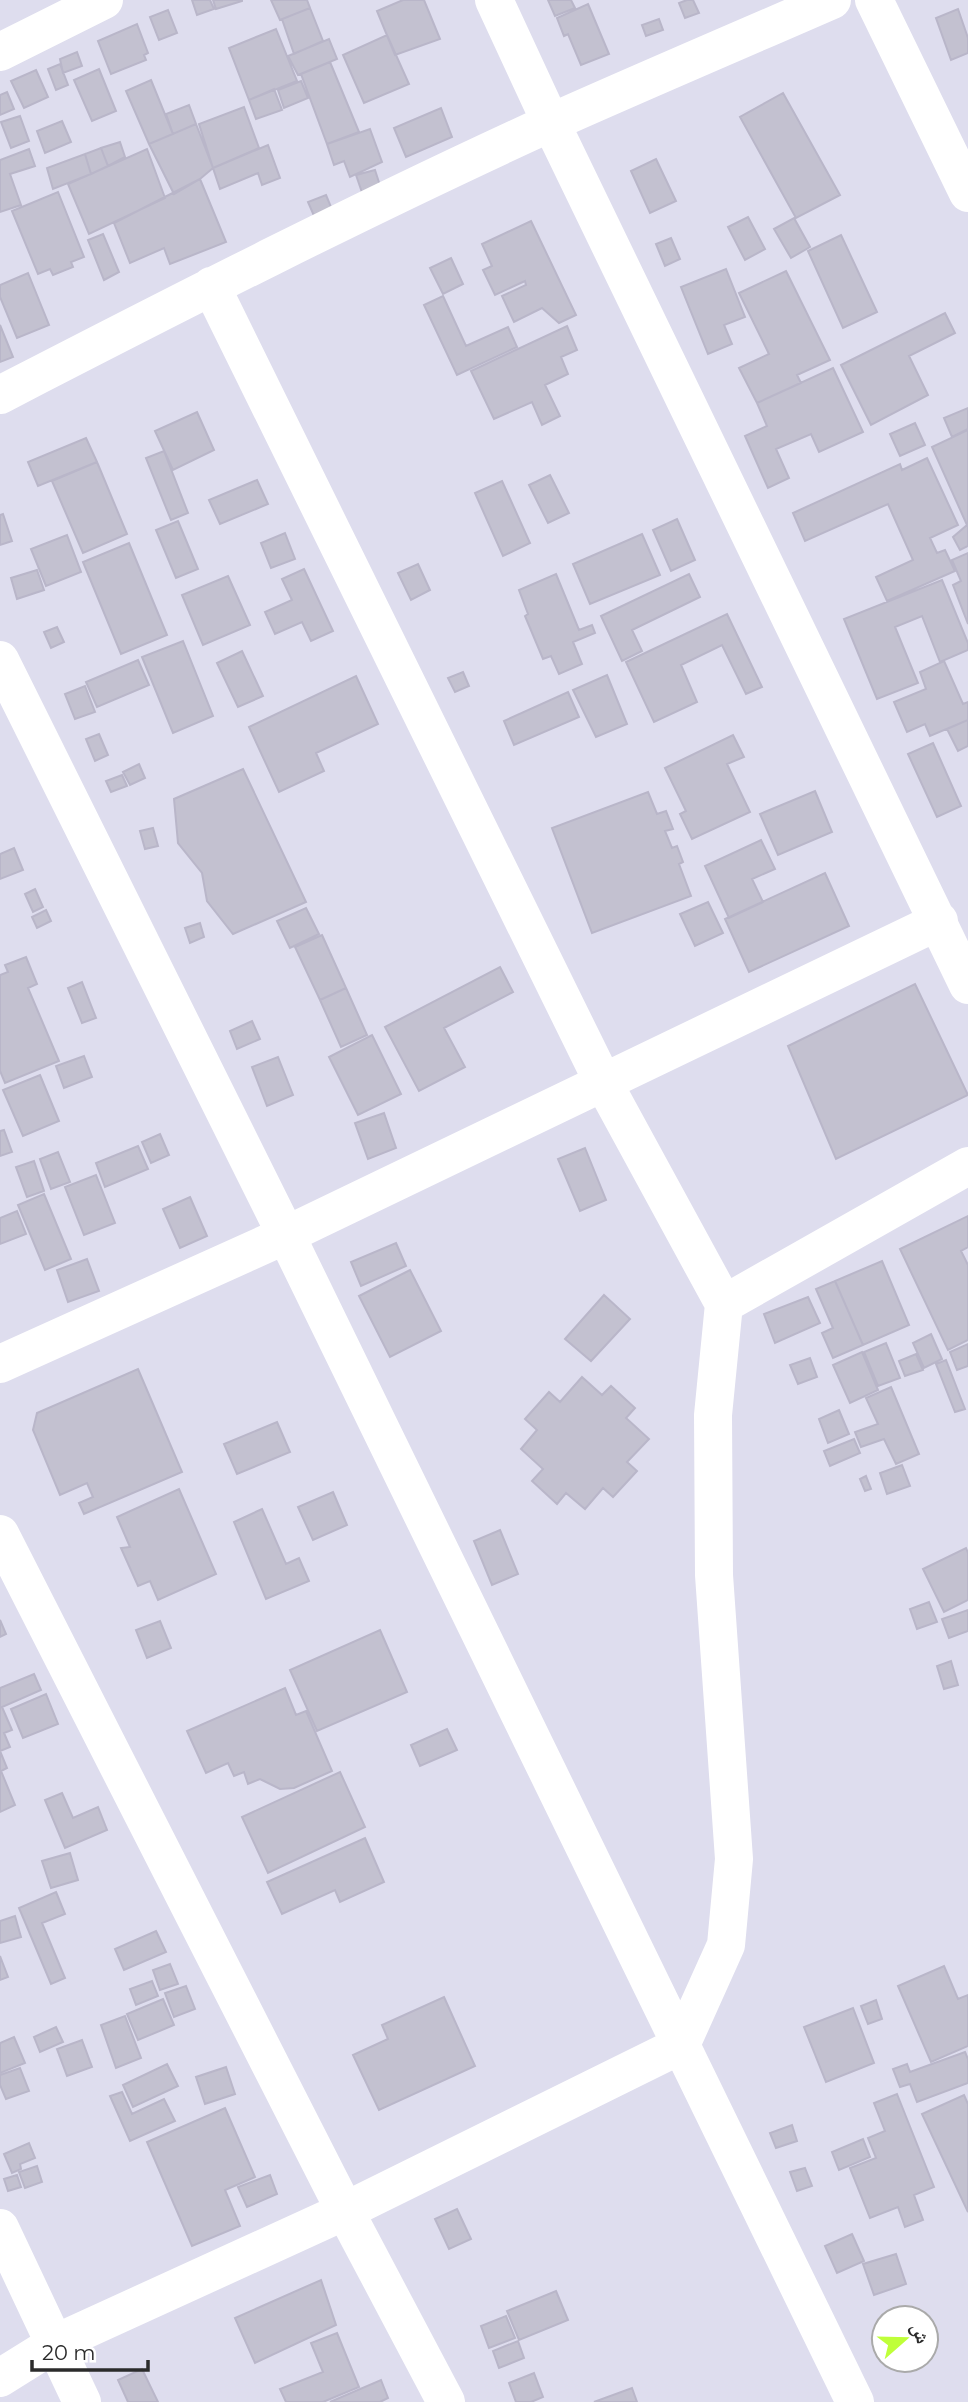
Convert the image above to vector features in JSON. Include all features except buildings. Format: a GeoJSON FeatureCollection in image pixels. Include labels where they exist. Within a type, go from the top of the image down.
{"type":"FeatureCollection","features":[{"type":"Feature","properties":{"kind":"street"},"geometry":{"type":"LineString","coordinates":[[0,52],[104,0]]}},
{"type":"Feature","properties":{"kind":"street"},"geometry":{"type":"LineString","coordinates":[[494,0],[968,985]]}},
{"type":"Feature","properties":{"kind":"street"},"geometry":{"type":"LineString","coordinates":[[0,395],[211,286],[551,123],[832,0]]}},
{"type":"Feature","properties":{"kind":"street"},"geometry":{"type":"LineString","coordinates":[[873,0],[968,194]]}},
{"type":"Feature","properties":{"kind":"street"},"geometry":{"type":"LineString","coordinates":[[0,2378],[56,2343],[345,2211],[681,2045],[726,1945],[734,1859],[714,1575],[713,1415],[724,1304],[603,1082],[211,286]]}},
{"type":"Feature","properties":{"kind":"street"},"geometry":{"type":"LineString","coordinates":[[0,660],[286,1235],[855,2402]]}},
{"type":"Feature","properties":{"kind":"street"},"geometry":{"type":"LineString","coordinates":[[0,1364],[286,1235],[939,921]]}},
{"type":"Feature","properties":{"kind":"street"},"geometry":{"type":"LineString","coordinates":[[724,1304],[968,1166]]}},
{"type":"Feature","properties":{"kind":"street"},"geometry":{"type":"LineString","coordinates":[[0,1534],[345,2211],[446,2402]]}},
{"type":"Feature","properties":{"kind":"street"},"geometry":{"type":"LineString","coordinates":[[0,2228],[82,2402]]}}]}
